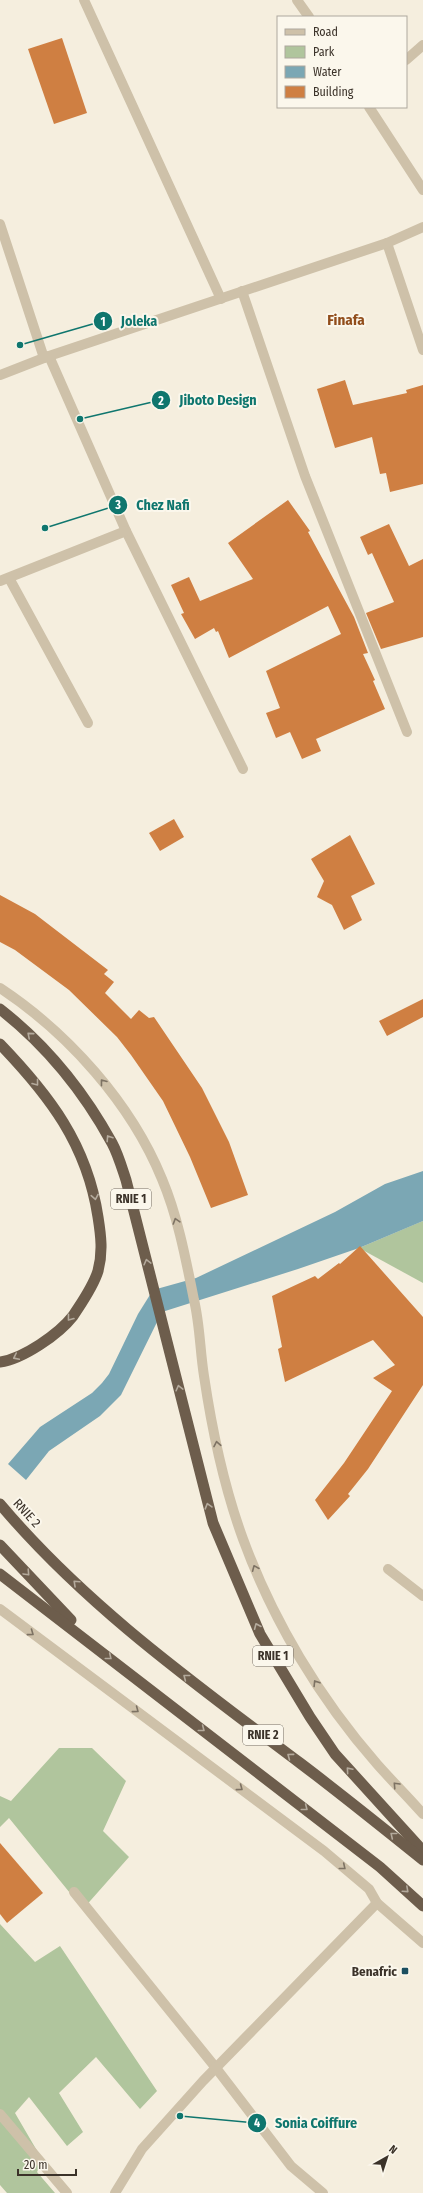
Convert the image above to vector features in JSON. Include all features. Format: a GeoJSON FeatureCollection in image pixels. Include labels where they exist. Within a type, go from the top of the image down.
{"type":"FeatureCollection","features":[{"type":"Feature","properties":{"kind":"highway","name":"RNIE 1"},"geometry":{"type":"LineString","coordinates":[[0,1009],[38,1043],[68,1076],[112,1144],[126,1180],[213,1523],[260,1634],[306,1711],[335,1754],[423,1850]]}},
{"type":"Feature","properties":{"kind":"highway"},"geometry":{"type":"LineString","coordinates":[[0,1044],[29,1074],[56,1109],[77,1145],[93,1189],[102,1246],[98,1271],[84,1300],[68,1322],[52,1336],[31,1349],[6,1361],[0,1362]]}},
{"type":"Feature","properties":{"kind":"highway","name":"RNIE 2"},"geometry":{"type":"LineString","coordinates":[[0,1504],[47,1556],[110,1615],[164,1659],[368,1815],[423,1860]]}},
{"type":"Feature","properties":{"kind":"highway"},"geometry":{"type":"LineString","coordinates":[[0,1545],[92,1643]]}},
{"type":"Feature","properties":{"kind":"highway"},"geometry":{"type":"LineString","coordinates":[[0,1574],[92,1643],[380,1867],[423,1906]]}},
{"type":"Feature","properties":{"kind":"street"},"geometry":{"type":"LineString","coordinates":[[84,0],[221,299]]}},
{"type":"Feature","properties":{"kind":"street"},"geometry":{"type":"LineString","coordinates":[[298,0],[308,16]]}},
{"type":"Feature","properties":{"kind":"street"},"geometry":{"type":"LineString","coordinates":[[407,59],[423,45]]}},
{"type":"Feature","properties":{"kind":"street"},"geometry":{"type":"LineString","coordinates":[[370,108],[423,190]]}},
{"type":"Feature","properties":{"kind":"street"},"geometry":{"type":"LineString","coordinates":[[0,224],[47,357],[126,531],[243,769]]}},
{"type":"Feature","properties":{"kind":"street"},"geometry":{"type":"LineString","coordinates":[[0,375],[47,357],[387,243],[423,227]]}},
{"type":"Feature","properties":{"kind":"street"},"geometry":{"type":"LineString","coordinates":[[387,243],[423,350]]}},
{"type":"Feature","properties":{"kind":"street"},"geometry":{"type":"LineString","coordinates":[[242,291],[305,476],[407,732]]}},
{"type":"Feature","properties":{"kind":"street"},"geometry":{"type":"LineString","coordinates":[[88,723],[5,580],[126,531]]}},
{"type":"Feature","properties":{"kind":"street"},"geometry":{"type":"LineString","coordinates":[[0,988],[17,999],[58,1033],[86,1062],[116,1099],[139,1134],[162,1179],[177,1225],[195,1301],[204,1377],[220,1459],[243,1538],[265,1591],[290,1642],[322,1693],[376,1764],[423,1814]]}},
{"type":"Feature","properties":{"kind":"street"},"geometry":{"type":"LineString","coordinates":[[388,1569],[423,1596]]}},
{"type":"Feature","properties":{"kind":"street"},"geometry":{"type":"LineString","coordinates":[[0,1609],[324,1851],[369,1889],[377,1903],[423,1943]]}},
{"type":"Feature","properties":{"kind":"street"},"geometry":{"type":"LineString","coordinates":[[74,1892],[216,2068],[291,2166],[323,2193]]}},
{"type":"Feature","properties":{"kind":"street"},"geometry":{"type":"LineString","coordinates":[[115,2193],[142,2149],[216,2068],[377,1903]]}},
{"type":"Feature","properties":{"kind":"street"},"geometry":{"type":"LineString","coordinates":[[0,2114],[67,2193]]}},
{"type":"Feature","properties":{"kind":"green space"},"geometry":{"type":"Polygon","coordinates":[[[423,1221],[423,1283],[359,1248],[418,1223],[423,1221]]]}},
{"type":"Feature","properties":{"kind":"green space"},"geometry":{"type":"Polygon","coordinates":[[[59,1748],[92,1748],[126,1781],[103,1831],[129,1857],[83,1909],[9,1818],[0,1827],[0,1796],[11,1801],[59,1748]]]}},
{"type":"Feature","properties":{"kind":"green space"},"geometry":{"type":"Polygon","coordinates":[[[0,1924],[35,1962],[60,1946],[157,2091],[140,2109],[96,2057],[59,2093],[83,2132],[67,2146],[29,2097],[15,2113],[43,2161],[37,2172],[55,2193],[7,2193],[0,2185],[0,1924]]]}},
{"type":"Feature","properties":{"kind":"water"},"geometry":{"type":"Polygon","coordinates":[[[423,1171],[423,1221],[359,1248],[162,1312],[121,1395],[100,1416],[49,1451],[26,1480],[8,1464],[40,1427],[92,1393],[102,1383],[109,1374],[138,1314],[153,1290],[196,1278],[335,1212],[385,1184],[423,1171]]]}},
{"type":"Feature","properties":{"kind":"building"},"geometry":{"type":"Polygon","coordinates":[[[62,38],[87,113],[54,124],[28,49],[62,38]]]}},
{"type":"Feature","properties":{"kind":"building"},"geometry":{"type":"Polygon","coordinates":[[[345,380],[353,405],[407,393],[406,390],[423,385],[423,484],[390,492],[386,473],[380,474],[372,437],[335,448],[317,389],[345,380]]]}},
{"type":"Feature","properties":{"kind":"building"},"geometry":{"type":"Polygon","coordinates":[[[288,500],[310,531],[308,532],[354,617],[368,653],[363,654],[375,680],[373,681],[385,709],[316,739],[321,751],[302,759],[290,732],[276,738],[266,713],[280,708],[266,671],[341,634],[328,606],[229,658],[218,631],[216,632],[214,628],[195,639],[181,614],[184,613],[171,585],[189,577],[200,601],[253,579],[228,543],[288,500]]]}},
{"type":"Feature","properties":{"kind":"building"},"geometry":{"type":"Polygon","coordinates":[[[389,524],[409,566],[423,559],[423,637],[381,649],[366,613],[394,602],[372,553],[368,555],[360,537],[389,524]]]}},
{"type":"Feature","properties":{"kind":"building"},"geometry":{"type":"Polygon","coordinates":[[[174,819],[184,837],[160,851],[149,833],[174,819]]]}},
{"type":"Feature","properties":{"kind":"building"},"geometry":{"type":"Polygon","coordinates":[[[350,835],[375,884],[351,896],[362,920],[344,930],[332,905],[317,897],[324,881],[311,859],[350,835]]]}},
{"type":"Feature","properties":{"kind":"building"},"geometry":{"type":"Polygon","coordinates":[[[0,895],[35,914],[108,970],[104,974],[114,982],[105,993],[131,1019],[139,1010],[149,1018],[154,1017],[202,1088],[229,1142],[248,1195],[211,1208],[190,1157],[163,1101],[117,1037],[69,990],[15,950],[0,942],[0,895]]]}},
{"type":"Feature","properties":{"kind":"building"},"geometry":{"type":"Polygon","coordinates":[[[423,999],[423,1017],[387,1036],[379,1021],[423,999]]]}},
{"type":"Feature","properties":{"kind":"building"},"geometry":{"type":"Polygon","coordinates":[[[360,1246],[423,1317],[423,1385],[368,1469],[348,1494],[350,1496],[328,1520],[315,1500],[344,1463],[392,1391],[373,1378],[395,1365],[373,1340],[285,1382],[278,1349],[282,1347],[272,1296],[315,1276],[318,1279],[339,1263],[340,1264],[360,1246]]]}},
{"type":"Feature","properties":{"kind":"building"},"geometry":{"type":"Polygon","coordinates":[[[0,1843],[43,1893],[7,1923],[0,1914],[0,1843]]]}},
{"type":"Feature","properties":{"kind":"place","name":"Joleka"},"geometry":{"type":"Point","coordinates":[20,345]}},
{"type":"Feature","properties":{"kind":"place","name":"Jiboto Design"},"geometry":{"type":"Point","coordinates":[80,419]}},
{"type":"Feature","properties":{"kind":"place","name":"Chez Nafi"},"geometry":{"type":"Point","coordinates":[45,528]}},
{"type":"Feature","properties":{"kind":"place","name":"Benafric"},"geometry":{"type":"Point","coordinates":[405,1971]}},
{"type":"Feature","properties":{"kind":"place","name":"Sonia Coiffure"},"geometry":{"type":"Point","coordinates":[180,2116]}},
{"type":"Feature","properties":{"kind":"district","name":"Finafa"},"geometry":{"type":"Point","coordinates":[346,320]}}]}
